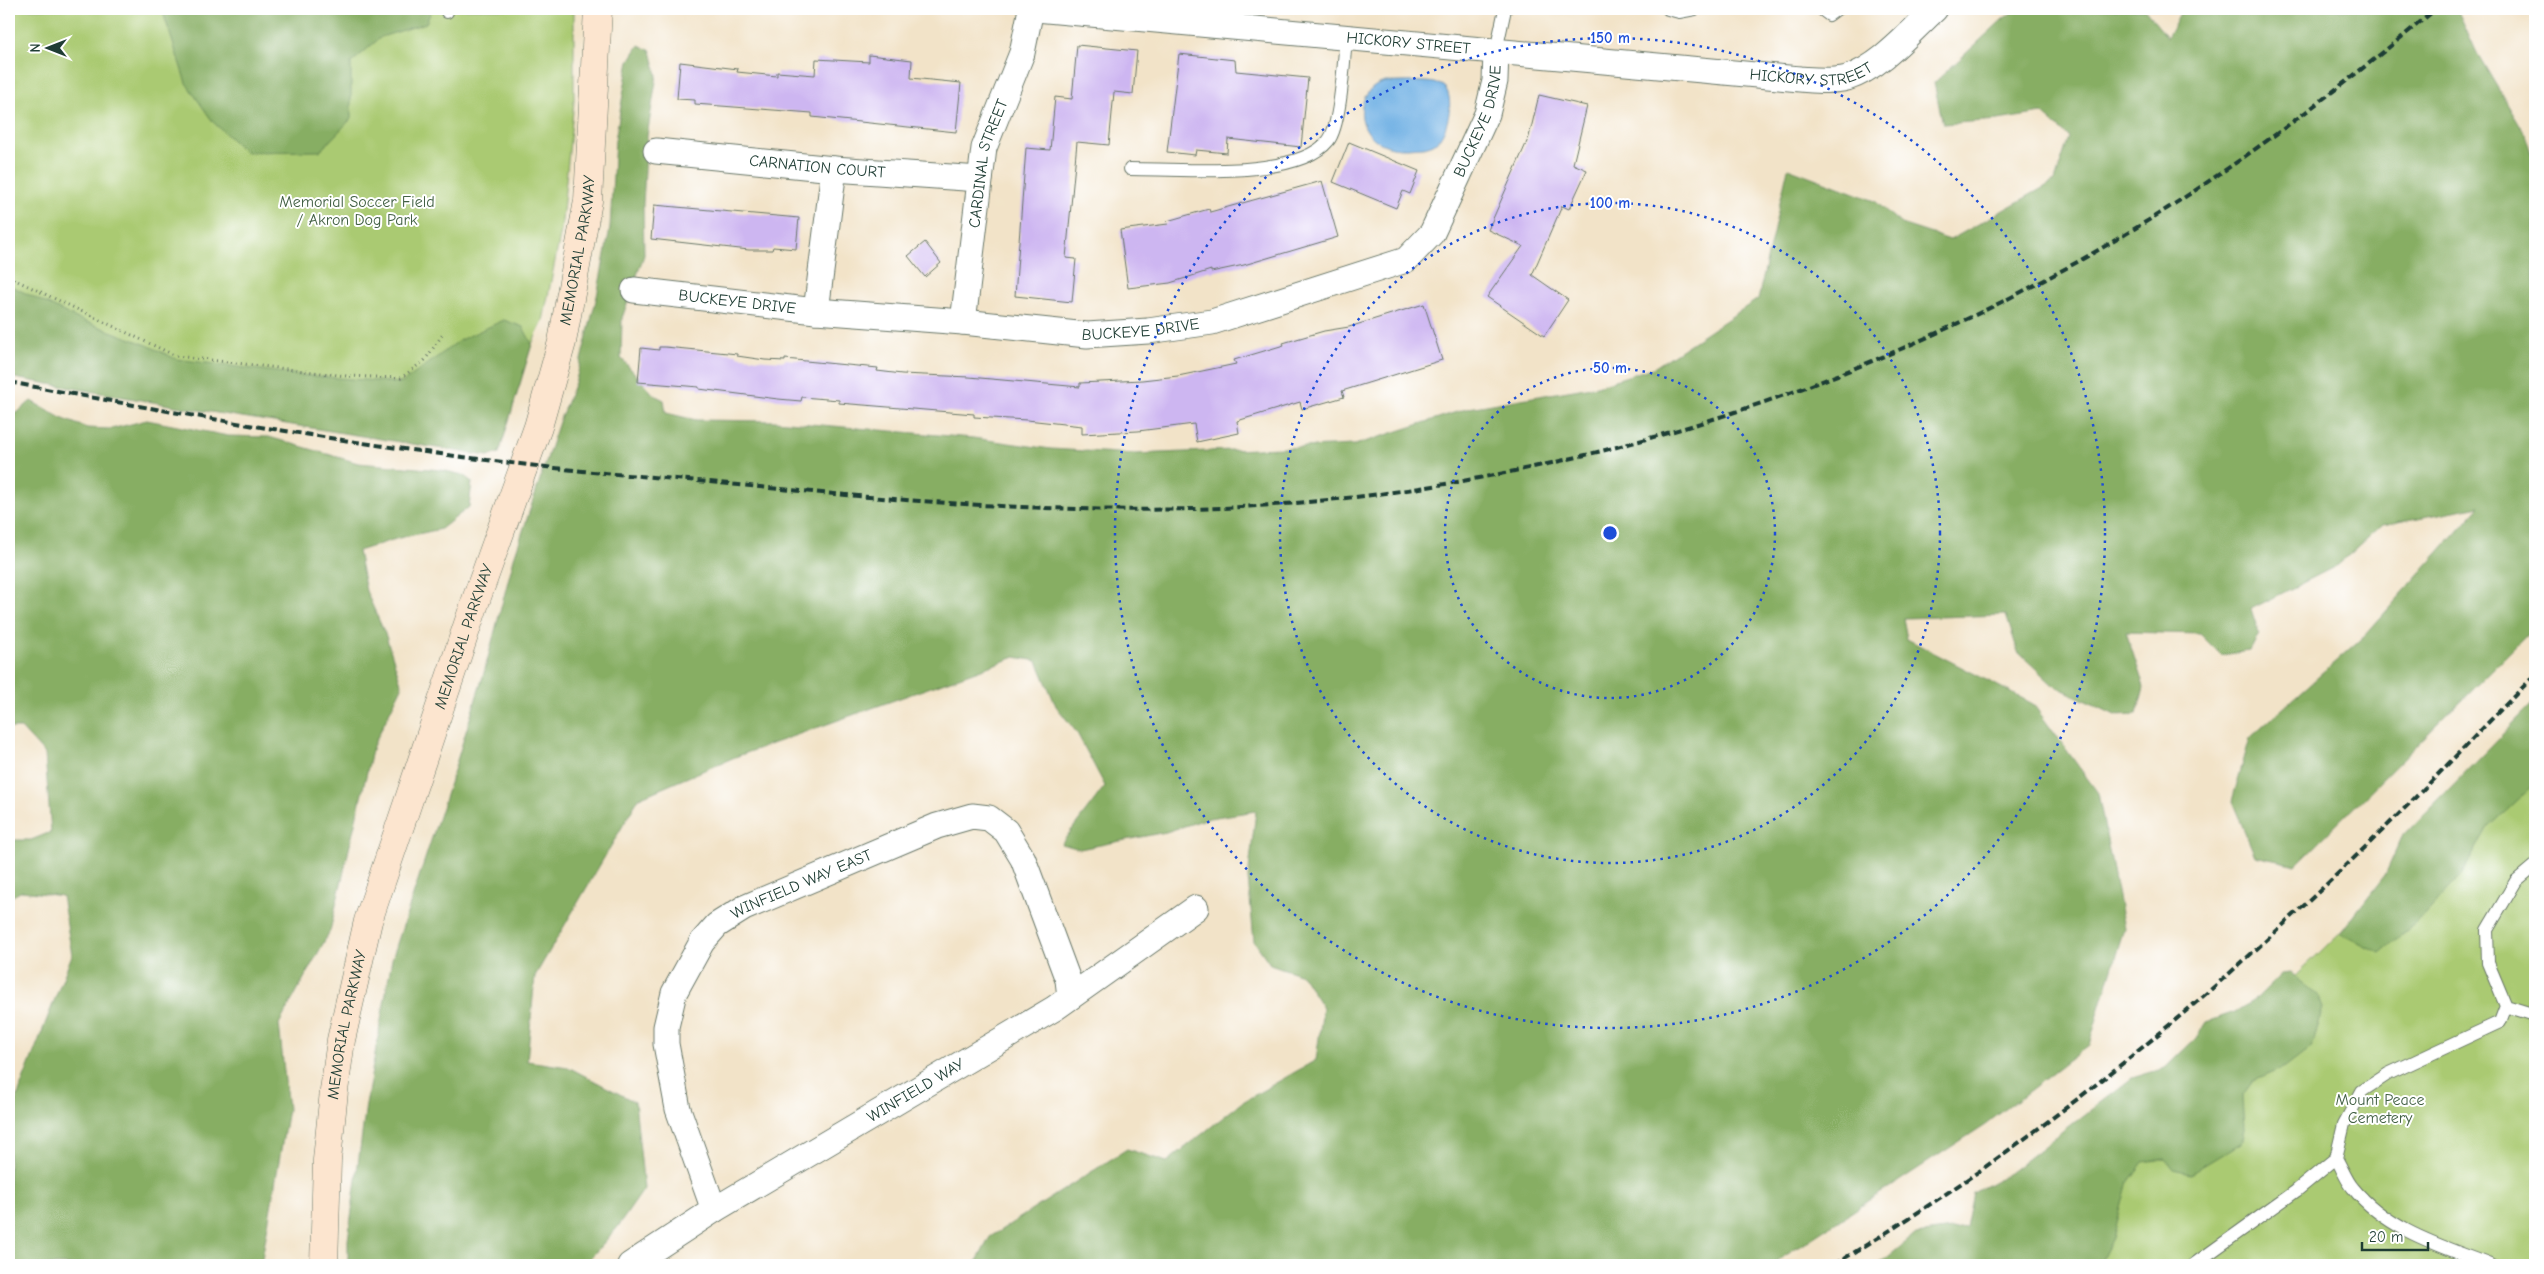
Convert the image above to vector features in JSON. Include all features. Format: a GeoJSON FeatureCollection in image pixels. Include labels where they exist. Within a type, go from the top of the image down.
{"type":"FeatureCollection","features":[{"type":"Feature","properties":{"kind":"main road","name":"MEMORIAL PARKWAY"},"geometry":{"type":"LineString","coordinates":[[324,1265],[327,1160],[334,1092],[342,1040],[368,921],[474,607],[538,427],[562,342],[588,201],[598,9]]}},
{"type":"Feature","properties":{"kind":"street","name":"CARDINAL STREET"},"geometry":{"type":"LineString","coordinates":[[963,322],[984,148],[1022,53],[1031,9]]}},
{"type":"Feature","properties":{"kind":"street","name":"HICKORY STREET"},"geometry":{"type":"LineString","coordinates":[[1036,9],[1237,18],[1346,37],[1800,80],[1846,78],[1863,71],[1880,60],[1924,13]]}},
{"type":"Feature","properties":{"kind":"street","name":"BUCKEYE DRIVE"},"geometry":{"type":"LineString","coordinates":[[634,290],[816,311],[963,322],[1088,336],[1201,325],[1406,260],[1432,233],[1487,114],[1495,81],[1496,51]]}},
{"type":"Feature","properties":{"kind":"street","name":"CARNATION COURT"},"geometry":{"type":"LineString","coordinates":[[656,151],[834,169],[980,179]]}},
{"type":"Feature","properties":{"kind":"street"},"geometry":{"type":"LineString","coordinates":[[816,311],[834,169]]}},
{"type":"Feature","properties":{"kind":"street","name":"WINFIELD WAY EAST"},"geometry":{"type":"LineString","coordinates":[[714,1210],[678,1109],[666,1044],[666,1027],[674,992],[702,942],[717,925],[744,908],[937,826],[972,816],[989,818],[1006,831],[1023,859],[1068,980],[1070,997]]}},
{"type":"Feature","properties":{"kind":"street","name":"WINFIELD WAY"},"geometry":{"type":"LineString","coordinates":[[630,1265],[714,1210],[1055,1008],[1196,908]]}},
{"type":"Feature","properties":{"kind":"lane"},"geometry":{"type":"LineString","coordinates":[[1496,51],[1504,9]]}},
{"type":"Feature","properties":{"kind":"lane"},"geometry":{"type":"LineString","coordinates":[[1668,9],[1684,12],[1695,9]]}},
{"type":"Feature","properties":{"kind":"lane"},"geometry":{"type":"LineString","coordinates":[[1821,9],[1830,16],[1837,9]]}},
{"type":"Feature","properties":{"kind":"lane"},"geometry":{"type":"LineString","coordinates":[[1130,169],[1265,169],[1305,158],[1329,141],[1338,114],[1346,37]]}},
{"type":"Feature","properties":{"kind":"lane"},"geometry":{"type":"LineString","coordinates":[[2193,1265],[2296,1192],[2336,1158],[2344,1124],[2362,1091],[2388,1074],[2500,1022],[2506,1006],[2488,963],[2486,930],[2516,881],[2535,865]]}},
{"type":"Feature","properties":{"kind":"lane"},"geometry":{"type":"LineString","coordinates":[[2506,1006],[2535,1015]]}},
{"type":"Feature","properties":{"kind":"lane"},"geometry":{"type":"LineString","coordinates":[[2336,1158],[2352,1187],[2374,1210],[2413,1235],[2491,1265]]}},
{"type":"Feature","properties":{"kind":"path"},"geometry":{"type":"LineString","coordinates":[[9,277],[176,356],[347,376],[401,378],[425,360],[443,334]]}},
{"type":"Feature","properties":{"kind":"green space","name":"Memorial Soccer Field / Akron Dog Park"},"geometry":{"type":"Polygon","coordinates":[[[9,9],[574,9],[574,101],[561,231],[543,321],[532,344],[499,453],[9,339],[9,9]]]}},
{"type":"Feature","properties":{"kind":"green space"},"geometry":{"type":"Polygon","coordinates":[[[162,9],[432,9],[426,23],[381,37],[351,63],[351,119],[320,151],[245,152],[213,122],[186,83],[162,9]]]}},
{"type":"Feature","properties":{"kind":"green space"},"geometry":{"type":"Polygon","coordinates":[[[2017,9],[2144,9],[2167,37],[2183,9],[2457,9],[2477,53],[2525,134],[2535,165],[2535,627],[2296,865],[2255,856],[2232,801],[2250,738],[2365,635],[2480,506],[2382,525],[2338,565],[2251,609],[2259,634],[2250,651],[2221,655],[2200,634],[2126,632],[2144,687],[2137,714],[2115,715],[2053,685],[2018,652],[2006,615],[1903,618],[1907,639],[2033,704],[2098,793],[2124,928],[2089,1045],[1986,1124],[1771,1265],[979,1265],[977,1261],[990,1237],[1127,1149],[1167,1162],[1241,1103],[1316,1060],[1323,1008],[1302,975],[1270,964],[1254,941],[1248,878],[1256,811],[1209,818],[1166,832],[1080,849],[1061,844],[1105,786],[1077,733],[1056,706],[1037,661],[1015,657],[735,757],[639,798],[535,976],[527,1061],[568,1067],[635,1102],[644,1189],[617,1228],[584,1265],[348,1265],[348,1240],[366,1104],[392,959],[484,673],[514,558],[560,419],[576,380],[597,296],[610,228],[615,140],[629,61],[639,45],[651,51],[657,75],[647,136],[643,204],[644,255],[622,318],[621,358],[654,395],[664,400],[666,413],[696,420],[775,421],[973,438],[1051,449],[1135,454],[1355,445],[1469,408],[1597,386],[1655,367],[1758,299],[1788,168],[1875,201],[1901,224],[1950,240],[2055,181],[2069,137],[2042,113],[1998,120],[1943,124],[1934,83],[2003,19],[2017,9]]]}},
{"type":"Feature","properties":{"kind":"green space"},"geometry":{"type":"Polygon","coordinates":[[[9,285],[76,318],[147,345],[176,359],[300,375],[402,383],[460,340],[504,320],[523,327],[532,344],[499,453],[488,456],[198,410],[9,377],[9,285]]]}},
{"type":"Feature","properties":{"kind":"green space"},"geometry":{"type":"Polygon","coordinates":[[[31,401],[61,418],[87,428],[111,429],[147,420],[228,436],[269,437],[358,463],[441,470],[463,475],[472,482],[469,507],[441,529],[399,538],[358,551],[366,591],[386,636],[402,687],[373,746],[330,931],[279,1024],[288,1109],[261,1265],[9,1265],[9,1125],[22,1083],[72,955],[62,896],[22,891],[9,898],[9,840],[31,840],[51,832],[45,754],[21,728],[9,728],[9,412],[17,413],[31,401]]]}},
{"type":"Feature","properties":{"kind":"green space"},"geometry":{"type":"Polygon","coordinates":[[[2535,701],[2535,783],[2488,827],[2462,874],[2418,921],[2380,953],[2340,933],[2385,875],[2402,837],[2535,701]]]}},
{"type":"Feature","properties":{"kind":"green space","name":"Mount Peace Cemetery"},"geometry":{"type":"Polygon","coordinates":[[[2535,744],[2535,1265],[1952,1265],[2288,983],[2535,744]]]}},
{"type":"Feature","properties":{"kind":"green space"},"geometry":{"type":"Polygon","coordinates":[[[2290,973],[2318,995],[2323,1007],[2311,1047],[2285,1067],[2253,1081],[2242,1096],[2244,1130],[2241,1143],[2191,1173],[2173,1169],[2165,1159],[2143,1162],[2127,1184],[2113,1238],[2099,1265],[1878,1265],[1916,1234],[1966,1227],[1973,1193],[2009,1173],[2132,1078],[2165,1068],[2196,1038],[2206,1022],[2235,1012],[2257,998],[2281,974],[2290,973]]]}},
{"type":"Feature","properties":{"kind":"water"},"geometry":{"type":"Polygon","coordinates":[[[1386,82],[1424,82],[1443,86],[1447,91],[1450,108],[1446,127],[1437,142],[1422,147],[1389,146],[1376,140],[1367,130],[1362,119],[1362,107],[1366,96],[1374,87],[1386,82]]]}},
{"type":"Feature","properties":{"kind":"building"},"geometry":{"type":"Polygon","coordinates":[[[1077,45],[1137,51],[1133,94],[1114,92],[1109,145],[1077,142],[1066,258],[1076,259],[1072,302],[1015,296],[1026,148],[1050,150],[1055,97],[1072,99],[1077,45]]]}},
{"type":"Feature","properties":{"kind":"building"},"geometry":{"type":"Polygon","coordinates":[[[1179,54],[1235,60],[1236,71],[1308,78],[1301,147],[1228,139],[1227,153],[1196,150],[1195,155],[1167,152],[1179,54]]]}},
{"type":"Feature","properties":{"kind":"building"},"geometry":{"type":"Polygon","coordinates":[[[869,55],[912,60],[911,78],[961,83],[956,132],[812,117],[812,113],[695,104],[695,100],[677,99],[680,62],[738,69],[737,72],[777,76],[777,72],[815,75],[816,59],[869,62],[869,55]]]}},
{"type":"Feature","properties":{"kind":"building"},"geometry":{"type":"Polygon","coordinates":[[[1539,95],[1587,106],[1573,164],[1587,170],[1569,209],[1562,206],[1532,275],[1568,300],[1544,336],[1487,297],[1523,246],[1488,230],[1529,137],[1539,95]]]}},
{"type":"Feature","properties":{"kind":"building"},"geometry":{"type":"Polygon","coordinates":[[[1349,142],[1419,171],[1410,194],[1403,191],[1396,208],[1333,182],[1349,142]]]}},
{"type":"Feature","properties":{"kind":"building"},"geometry":{"type":"Polygon","coordinates":[[[1322,181],[1338,237],[1244,265],[1211,272],[1211,270],[1170,283],[1128,288],[1120,230],[1168,224],[1167,221],[1209,209],[1210,212],[1322,181]]]}},
{"type":"Feature","properties":{"kind":"building"},"geometry":{"type":"Polygon","coordinates":[[[654,205],[799,218],[796,249],[773,247],[772,250],[749,250],[651,239],[654,205]]]}},
{"type":"Feature","properties":{"kind":"building"},"geometry":{"type":"Polygon","coordinates":[[[925,242],[941,263],[925,277],[908,256],[925,242]]]}},
{"type":"Feature","properties":{"kind":"building"},"geometry":{"type":"Polygon","coordinates":[[[1424,304],[1442,360],[1342,391],[1344,397],[1302,409],[1300,402],[1237,421],[1239,433],[1197,442],[1194,424],[1138,431],[1082,434],[1082,426],[974,417],[974,414],[839,403],[839,400],[802,397],[801,401],[778,399],[699,389],[699,387],[638,382],[641,348],[659,350],[659,347],[665,347],[737,354],[737,356],[765,360],[785,361],[785,359],[878,368],[877,371],[902,374],[969,377],[1080,387],[1080,383],[1178,376],[1236,364],[1234,360],[1284,345],[1283,343],[1324,331],[1349,327],[1424,304]]]}},
{"type":"Feature","properties":{"kind":"railway"},"geometry":{"type":"LineString","coordinates":[[9,382],[281,430],[486,460],[593,472],[901,500],[1094,509],[1222,508],[1346,498],[1470,480],[1593,453],[1714,419],[1833,377],[1949,327],[2061,271],[2168,208],[2237,162],[2305,113],[2436,9]]}},
{"type":"Feature","properties":{"kind":"railway"},"geometry":{"type":"LineString","coordinates":[[1833,1265],[1904,1221],[2041,1127],[2171,1024],[2234,969],[2356,856],[2535,675]]}}]}
